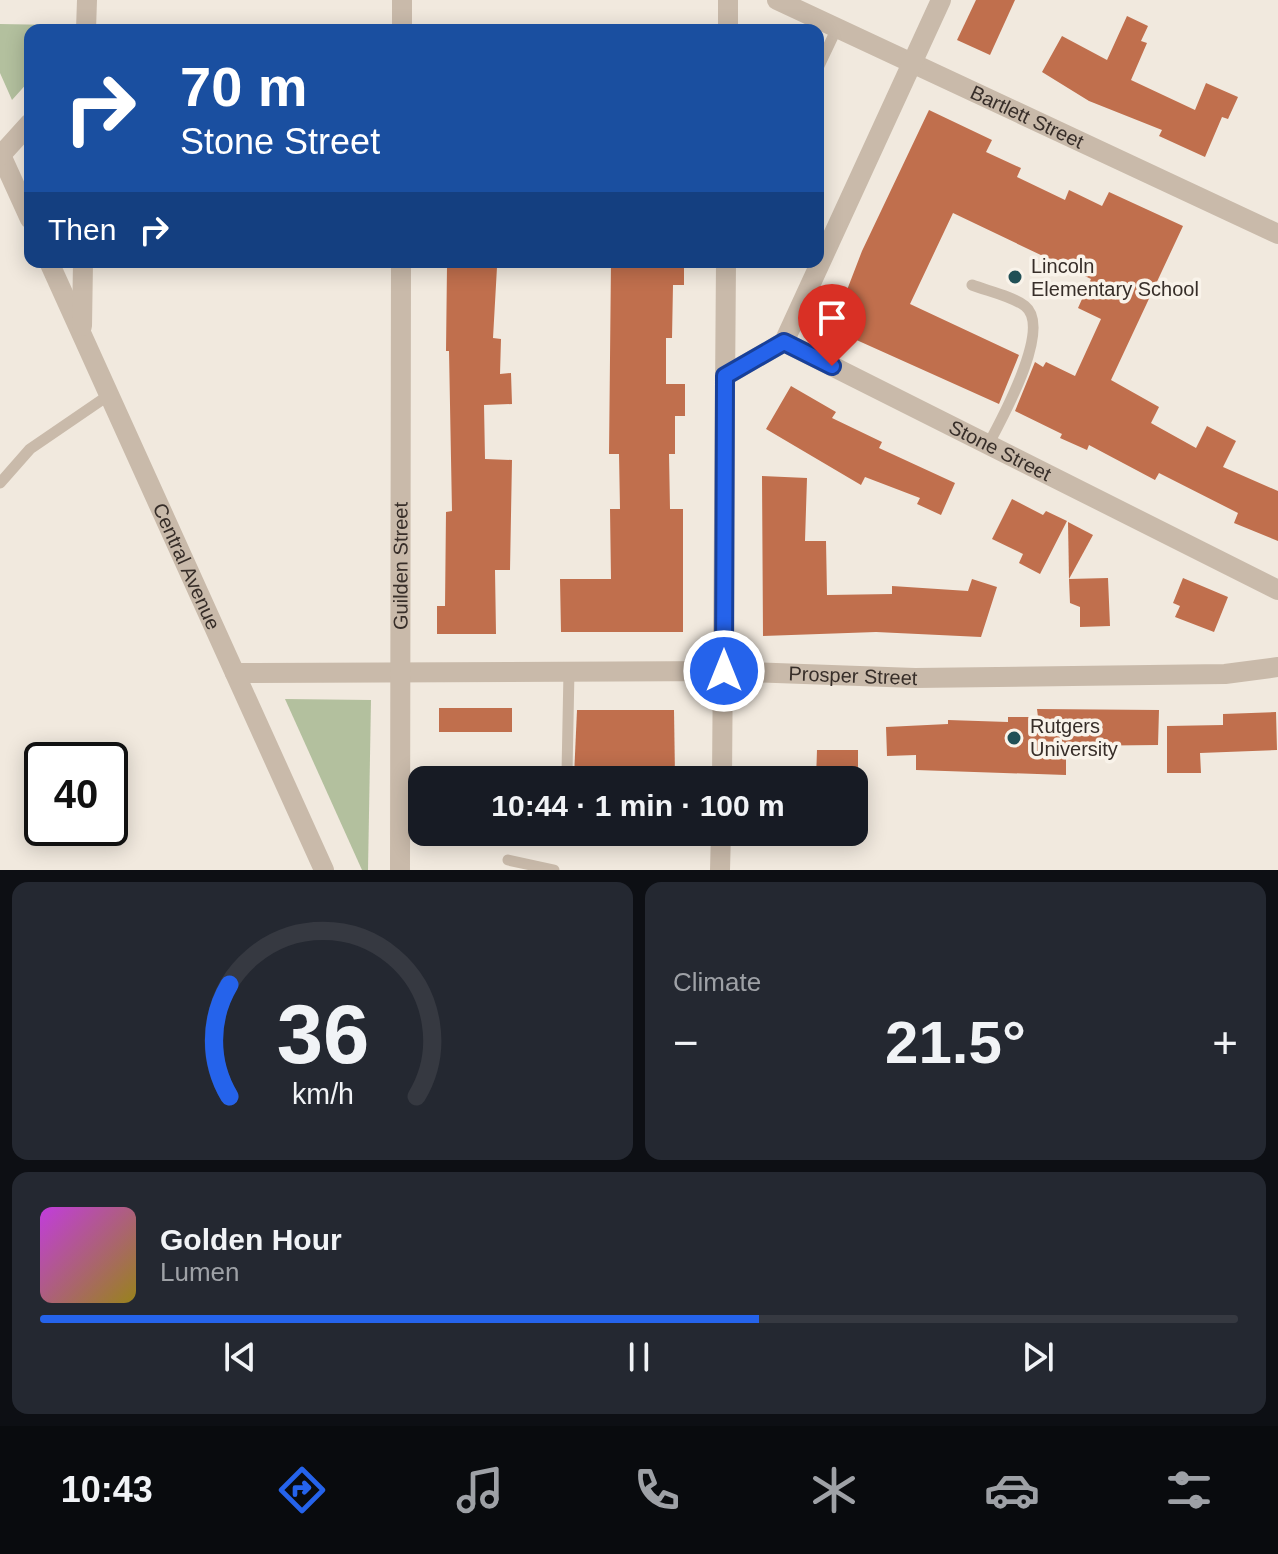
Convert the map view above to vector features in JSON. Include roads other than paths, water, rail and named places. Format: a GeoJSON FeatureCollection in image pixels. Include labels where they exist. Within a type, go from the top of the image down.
{"type":"FeatureCollection","features":[{"type":"Feature","properties":{"kind":"street"},"geometry":{"type":"LineString","coordinates":[[86,24],[87,0]]}},
{"type":"Feature","properties":{"kind":"street"},"geometry":{"type":"LineString","coordinates":[[402,0],[402,24]]}},
{"type":"Feature","properties":{"kind":"street"},"geometry":{"type":"LineString","coordinates":[[728,0],[728,24]]}},
{"type":"Feature","properties":{"kind":"street","name":"Bartlett Street"},"geometry":{"type":"LineString","coordinates":[[777,0],[1278,234]]}},
{"type":"Feature","properties":{"kind":"street"},"geometry":{"type":"LineString","coordinates":[[824,254],[941,0]]}},
{"type":"Feature","properties":{"kind":"street"},"geometry":{"type":"LineString","coordinates":[[24,129],[0,155],[24,206]]}},
{"type":"Feature","properties":{"kind":"street","name":"Central Avenue"},"geometry":{"type":"LineString","coordinates":[[52,268],[324,870]]}},
{"type":"Feature","properties":{"kind":"street"},"geometry":{"type":"LineString","coordinates":[[82,334],[83,268]]}},
{"type":"Feature","properties":{"kind":"street","name":"Guilden Street"},"geometry":{"type":"LineString","coordinates":[[400,870],[401,268]]}},
{"type":"Feature","properties":{"kind":"street"},"geometry":{"type":"LineString","coordinates":[[722,766],[726,268]]}},
{"type":"Feature","properties":{"kind":"street"},"geometry":{"type":"LineString","coordinates":[[725,376],[784,342],[818,268]]}},
{"type":"Feature","properties":{"kind":"street","name":"Stone Street"},"geometry":{"type":"LineString","coordinates":[[784,342],[1278,590]]}},
{"type":"Feature","properties":{"kind":"street","name":"Prosper Street"},"geometry":{"type":"LineString","coordinates":[[235,673],[724,671],[915,678],[1225,674],[1278,667]]}},
{"type":"Feature","properties":{"kind":"street"},"geometry":{"type":"LineString","coordinates":[[720,870],[721,846]]}},
{"type":"Feature","properties":{"kind":"lane"},"geometry":{"type":"LineString","coordinates":[[824,55],[837,28]]}},
{"type":"Feature","properties":{"kind":"lane"},"geometry":{"type":"LineString","coordinates":[[972,285],[1025,307],[1034,319],[1033,340],[1020,378],[988,445]]}},
{"type":"Feature","properties":{"kind":"lane"},"geometry":{"type":"LineString","coordinates":[[0,483],[30,449],[109,395]]}},
{"type":"Feature","properties":{"kind":"lane"},"geometry":{"type":"LineString","coordinates":[[567,766],[569,671]]}},
{"type":"Feature","properties":{"kind":"lane"},"geometry":{"type":"LineString","coordinates":[[400,781],[408,781]]}},
{"type":"Feature","properties":{"kind":"lane"},"geometry":{"type":"LineString","coordinates":[[508,860],[554,870]]}},
{"type":"Feature","properties":{"kind":"place","name":"Lincoln Elementary School"},"geometry":{"type":"Point","coordinates":[1015,277]}},
{"type":"Feature","properties":{"kind":"place","name":"Rutgers University"},"geometry":{"type":"Point","coordinates":[1014,738]}}]}
